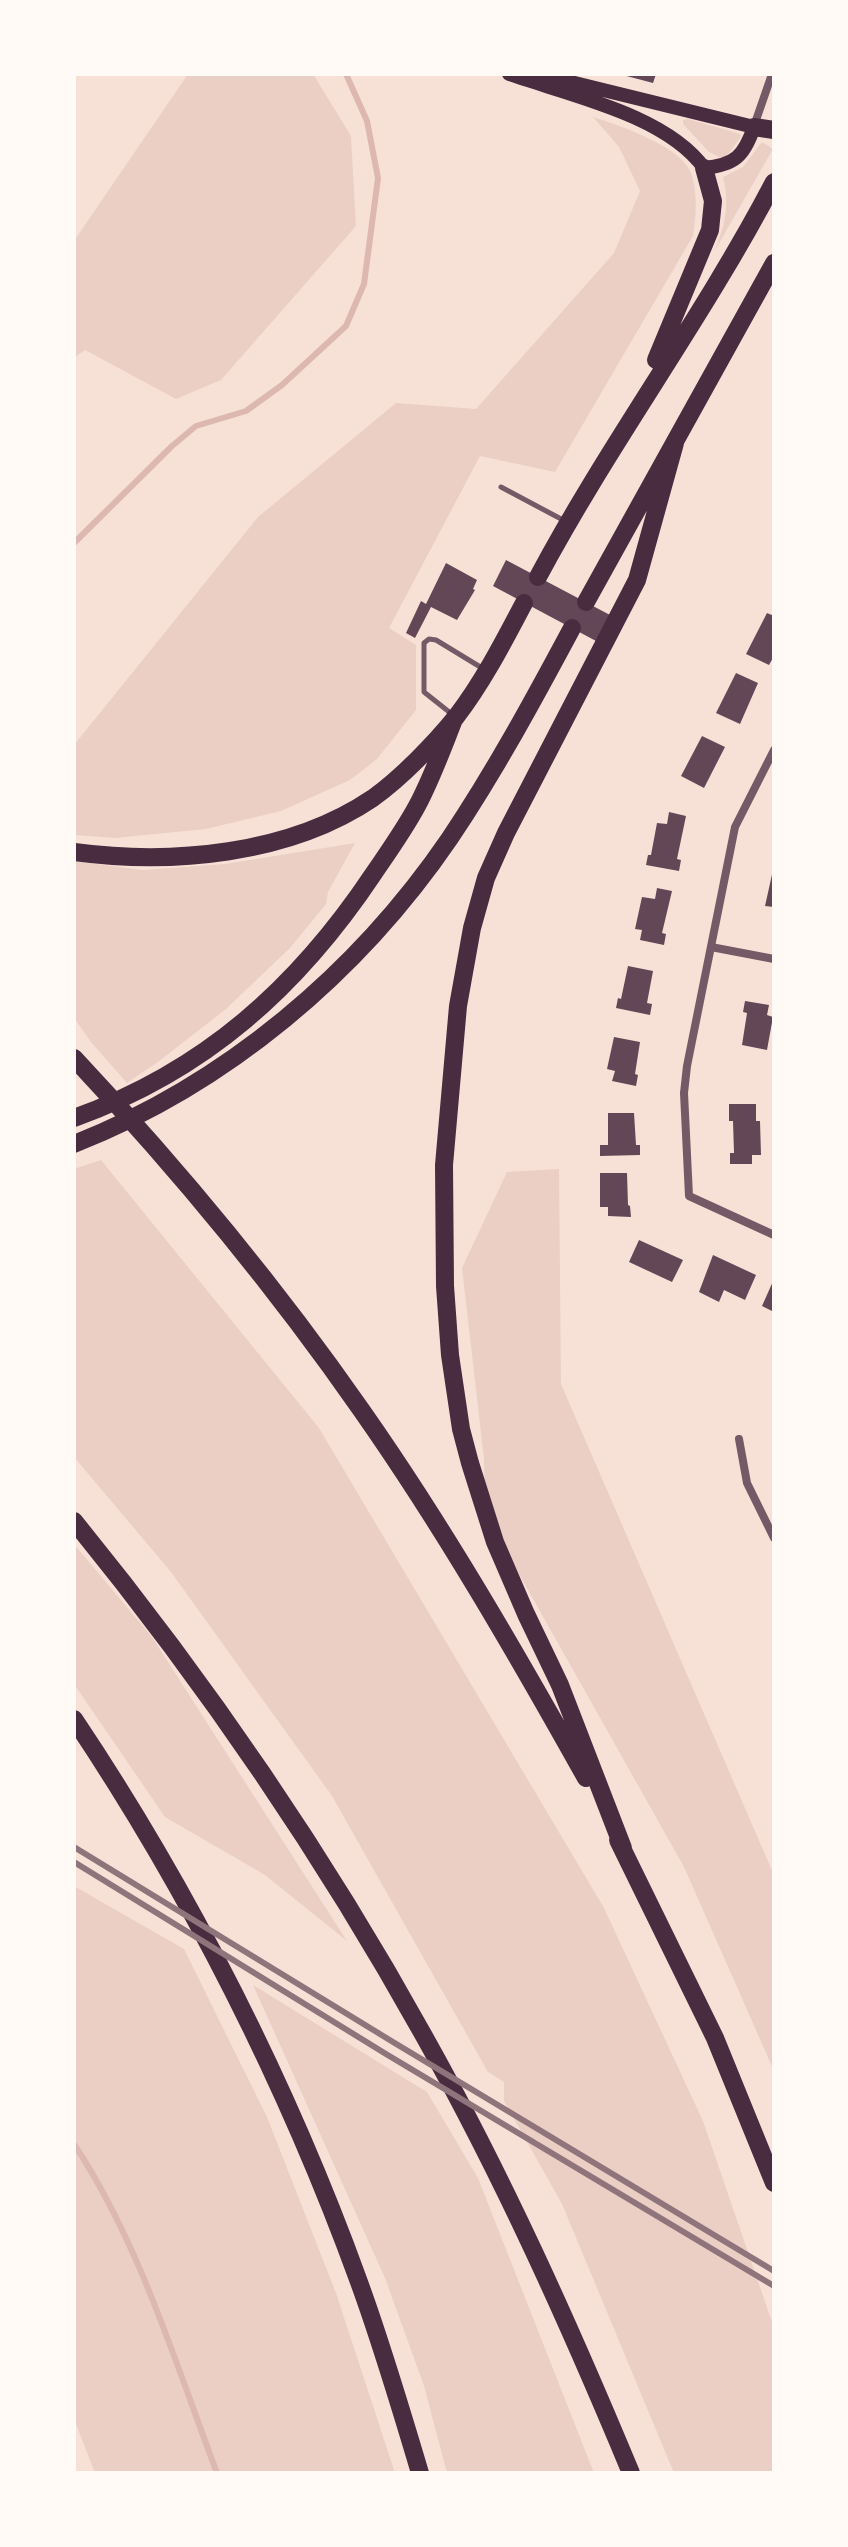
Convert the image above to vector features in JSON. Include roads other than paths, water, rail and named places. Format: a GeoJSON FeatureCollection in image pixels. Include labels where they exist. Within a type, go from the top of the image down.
{"type":"FeatureCollection","features":[{"type":"Feature","properties":{"kind":"highway"},"geometry":{"type":"LineString","coordinates":[[754,127],[774,130]]}},
{"type":"Feature","properties":{"kind":"highway"},"geometry":{"type":"LineString","coordinates":[[633,416],[710,230],[713,201],[704,168]]}},
{"type":"Feature","properties":{"kind":"highway"},"geometry":{"type":"LineString","coordinates":[[538,577],[633,416],[741,243],[774,182]]}},
{"type":"Feature","properties":{"kind":"highway"},"geometry":{"type":"LineString","coordinates":[[586,602],[774,263]]}},
{"type":"Feature","properties":{"kind":"highway"},"geometry":{"type":"LineString","coordinates":[[623,1848],[560,1685],[495,1542],[461,1429],[450,1355],[445,1286],[444,1165],[458,1006],[482,890],[506,833],[637,580],[675,443]]}},
{"type":"Feature","properties":{"kind":"highway"},"geometry":{"type":"LineString","coordinates":[[74,852],[142,856],[198,854],[265,843],[311,830],[374,797],[411,764],[455,717],[524,603]]}},
{"type":"Feature","properties":{"kind":"highway"},"geometry":{"type":"LineString","coordinates":[[74,1144],[145,1113],[224,1066],[291,1014],[352,956],[405,898],[449,840],[517,730],[572,628]]}},
{"type":"Feature","properties":{"kind":"highway"},"geometry":{"type":"LineString","coordinates":[[74,1118],[130,1095],[181,1067],[252,1016],[295,975],[354,903],[406,824],[427,785],[455,717]]}},
{"type":"Feature","properties":{"kind":"highway"},"geometry":{"type":"LineString","coordinates":[[74,1058],[181,1178],[313,1343],[403,1473],[481,1595],[562,1734],[623,1848],[715,2038],[773,2180]]}},
{"type":"Feature","properties":{"kind":"highway"},"geometry":{"type":"LineString","coordinates":[[74,1521],[152,1619],[239,1739],[321,1863],[392,1981],[498,2177],[557,2300],[631,2473]]}},
{"type":"Feature","properties":{"kind":"highway"},"geometry":{"type":"LineString","coordinates":[[74,1719],[207,1942],[248,2026],[334,2216],[383,2350],[420,2473]]}},
{"type":"Feature","properties":{"kind":"main road"},"geometry":{"type":"LineString","coordinates":[[509,74],[603,106],[650,126],[684,145],[704,168],[732,162],[747,145],[754,127],[538,74]]}},
{"type":"Feature","properties":{"kind":"street"},"geometry":{"type":"LineString","coordinates":[[754,127],[772,74]]}},
{"type":"Feature","properties":{"kind":"street"},"geometry":{"type":"LineString","coordinates":[[774,750],[735,827],[684,1093],[689,1196],[774,1235]]}},
{"type":"Feature","properties":{"kind":"street"},"geometry":{"type":"LineString","coordinates":[[711,947],[774,959]]}},
{"type":"Feature","properties":{"kind":"street"},"geometry":{"type":"LineString","coordinates":[[739,1439],[747,1483],[774,1538]]}},
{"type":"Feature","properties":{"kind":"lane"},"geometry":{"type":"LineString","coordinates":[[501,487],[568,523]]}},
{"type":"Feature","properties":{"kind":"lane"},"geometry":{"type":"LineString","coordinates":[[455,717],[424,692],[424,643],[429,639],[436,640],[486,670]]}},
{"type":"Feature","properties":{"kind":"waterway"},"geometry":{"type":"LineString","coordinates":[[74,543],[196,426],[246,411],[282,385],[346,326],[364,284],[378,178],[367,121],[346,74]]}},
{"type":"Feature","properties":{"kind":"waterway"},"geometry":{"type":"LineString","coordinates":[[74,2144],[97,2182],[137,2263],[217,2473]]}},
{"type":"Feature","properties":{"kind":"railway"},"geometry":{"type":"LineString","coordinates":[[74,1847],[774,2271]]}},
{"type":"Feature","properties":{"kind":"railway"},"geometry":{"type":"LineString","coordinates":[[74,1862],[386,2054],[774,2286]]}}]}
